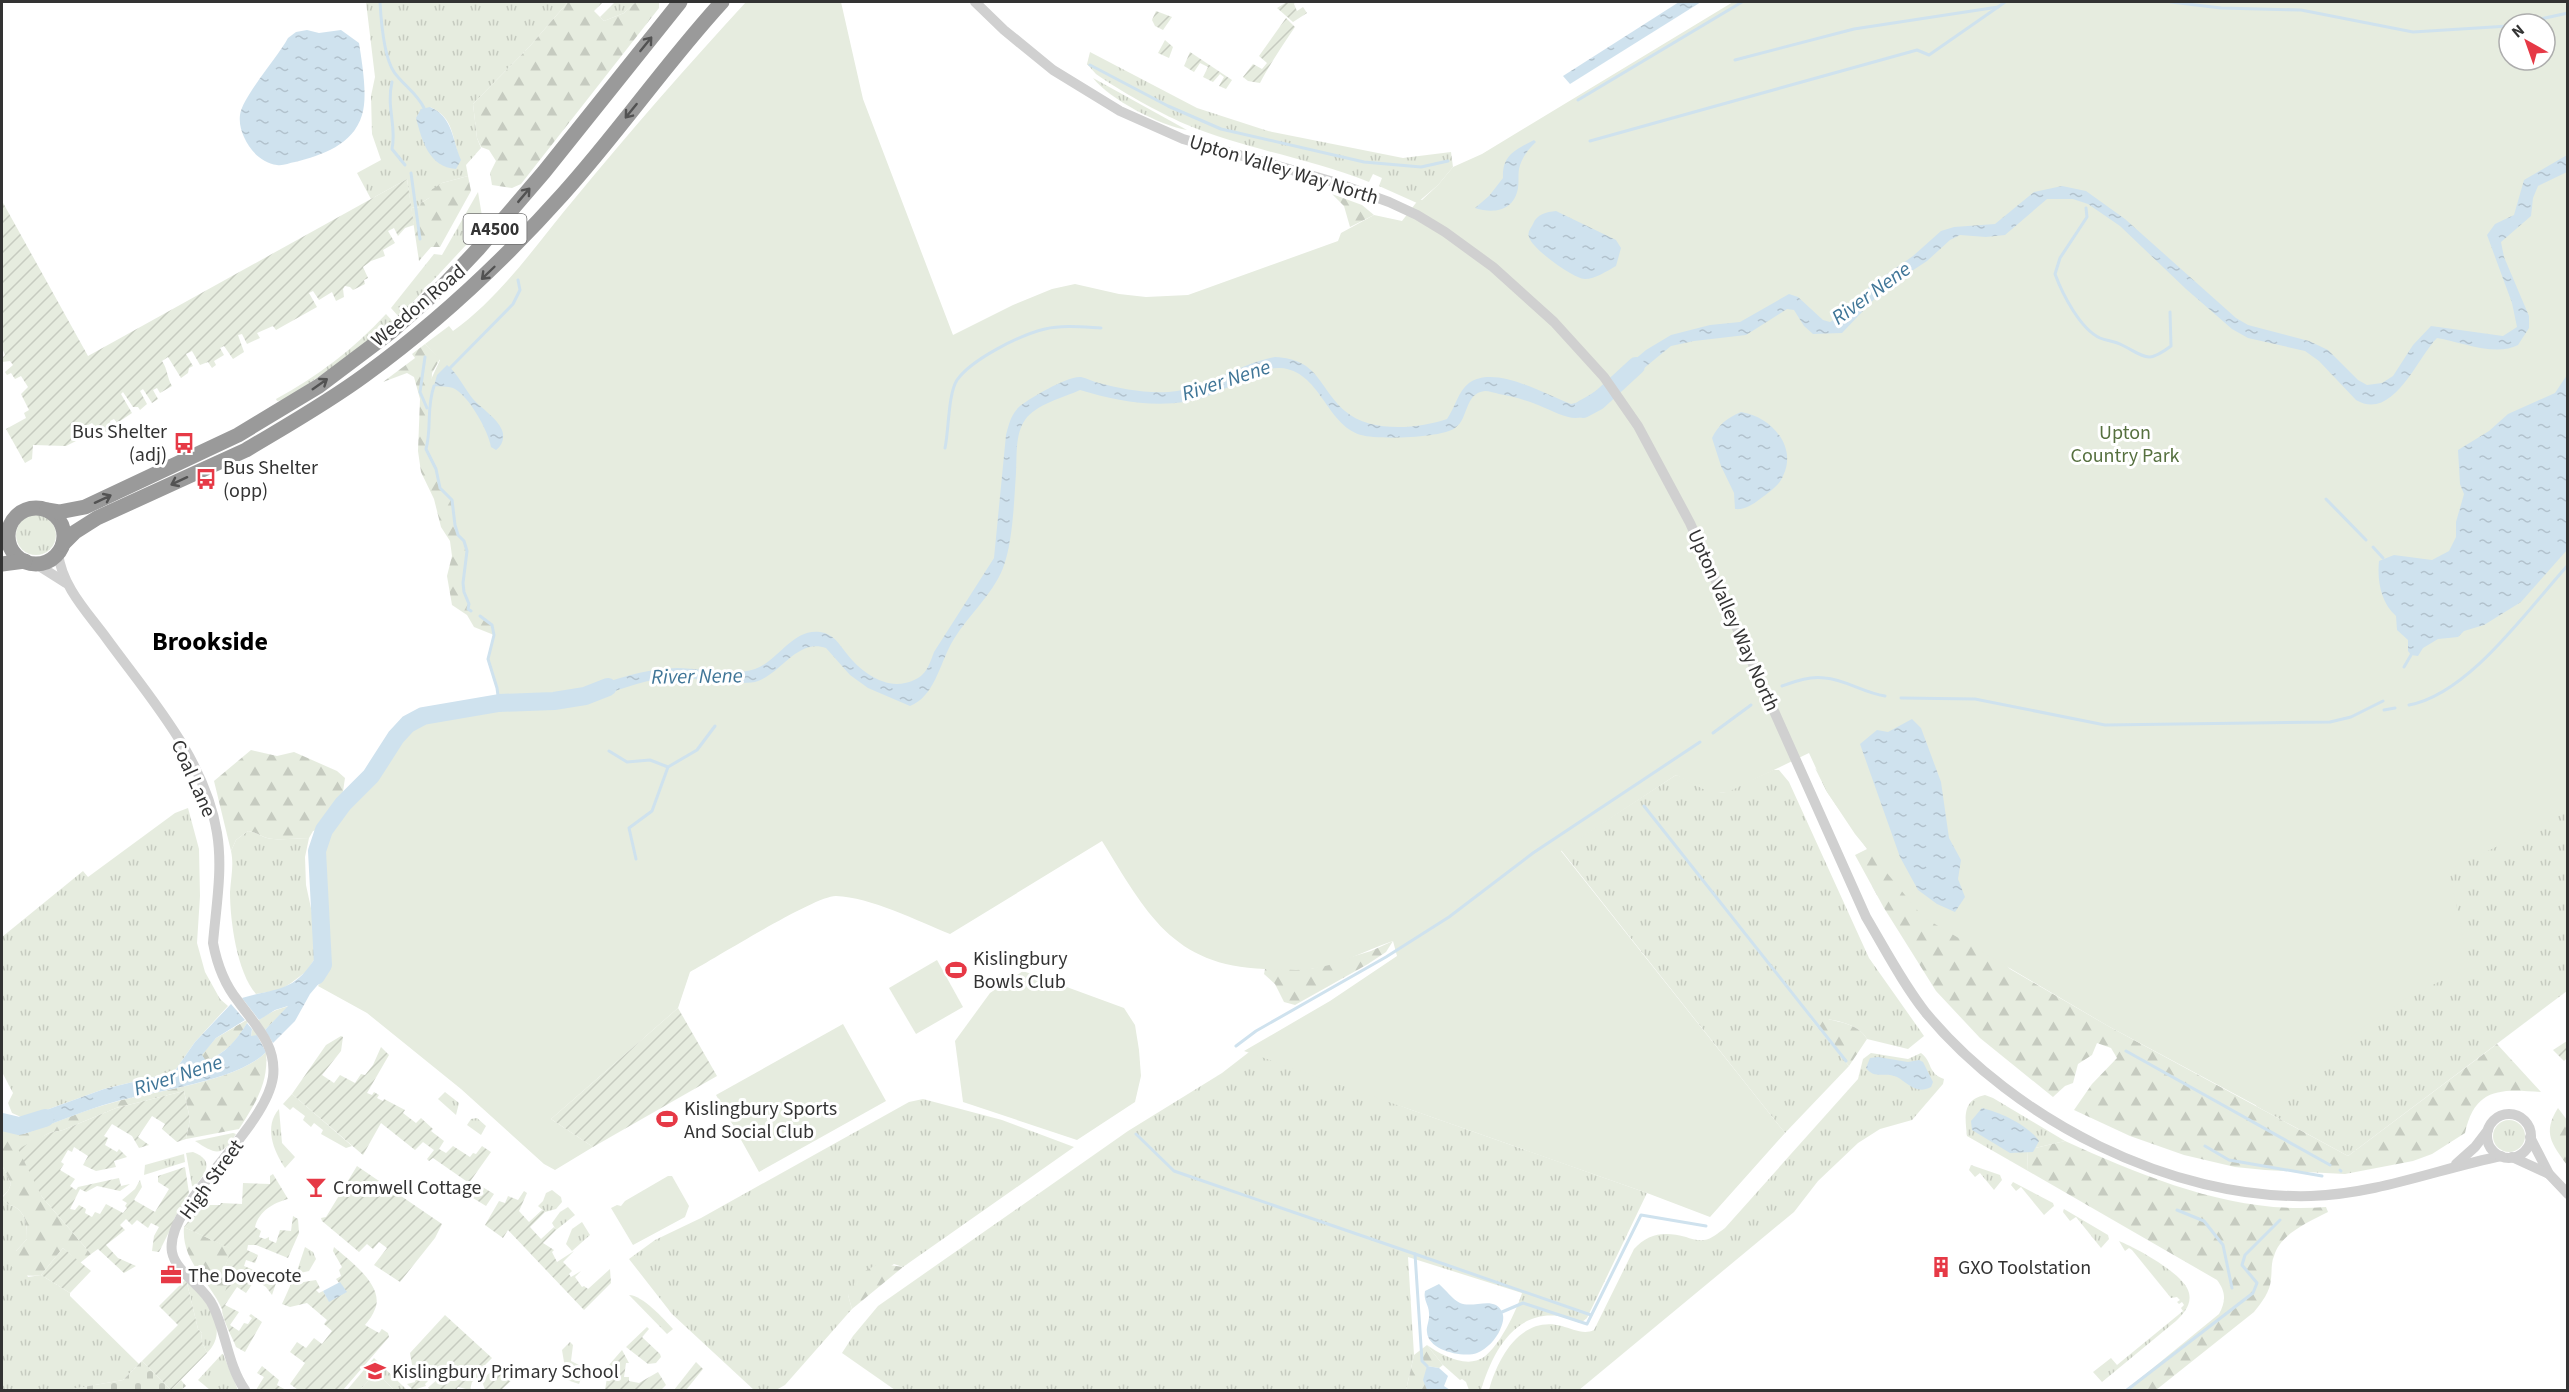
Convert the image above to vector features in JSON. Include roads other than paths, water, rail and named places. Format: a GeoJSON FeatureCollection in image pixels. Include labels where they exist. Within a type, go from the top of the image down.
{"type":"FeatureCollection","features":[{"type":"Feature","properties":{"kind":"highway","name":"Weedon Road"},"geometry":{"type":"LineString","coordinates":[[47,510],[59,512],[85,507],[238,435],[319,386],[392,331],[444,285],[478,249],[544,172],[681,2]]}},
{"type":"Feature","properties":{"kind":"highway","name":"Weedon Road"},"geometry":{"type":"LineString","coordinates":[[60,549],[85,524],[246,450],[323,404],[409,342],[461,299],[501,261],[564,194],[722,2]]}},
{"type":"Feature","properties":{"kind":"highway"},"geometry":{"type":"LineString","coordinates":[[2,564],[48,561],[60,549],[64,532],[60,522],[47,510],[39,508],[23,511],[16,517],[5,534],[11,548],[30,562]]}},
{"type":"Feature","properties":{"kind":"street","name":"Upton Valley Way North"},"geometry":{"type":"LineString","coordinates":[[975,2],[1004,30],[1053,70],[1120,111],[1183,139],[1334,182],[1417,215],[1493,267],[1554,322],[1604,377],[1638,426],[1690,523],[1866,917],[1919,1003],[1974,1062],[2014,1095],[2085,1138],[2155,1168],[2202,1183],[2256,1193],[2310,1196],[2363,1192],[2420,1178],[2453,1166],[2507,1157]]}},
{"type":"Feature","properties":{"kind":"street","name":"Coal Lane"},"geometry":{"type":"LineString","coordinates":[[60,549],[66,584]]}},
{"type":"Feature","properties":{"kind":"street","name":"Coal Lane"},"geometry":{"type":"LineString","coordinates":[[30,562],[66,584],[169,724],[192,764],[212,808],[219,861],[213,943],[217,961],[237,1000]]}},
{"type":"Feature","properties":{"kind":"street","name":"High Street"},"geometry":{"type":"LineString","coordinates":[[237,1000],[255,1022],[270,1048],[273,1058],[273,1077],[266,1101],[179,1220],[172,1252],[177,1263],[209,1298],[236,1372],[245,1390]]}},
{"type":"Feature","properties":{"kind":"street"},"geometry":{"type":"LineString","coordinates":[[2549,1174],[2493,1151],[2488,1144],[2488,1130],[2495,1118],[2502,1115],[2516,1115],[2527,1125],[2530,1137],[2549,1174],[2568,1194]]}},
{"type":"Feature","properties":{"kind":"street","name":"Upton Valley Way North"},"geometry":{"type":"LineString","coordinates":[[2453,1166],[2475,1148],[2488,1130]]}},
{"type":"Feature","properties":{"kind":"street"},"geometry":{"type":"LineString","coordinates":[[2507,1157],[2523,1152],[2530,1137]]}},
{"type":"Feature","properties":{"kind":"water"},"geometry":{"type":"Polygon","coordinates":[[[1679,2],[1701,2],[1570,84],[1563,76],[1679,2]]]}},
{"type":"Feature","properties":{"kind":"water"},"geometry":{"type":"Polygon","coordinates":[[[307,30],[319,33],[341,30],[359,43],[364,89],[362,115],[352,134],[326,152],[282,165],[272,164],[257,156],[244,137],[240,121],[242,107],[288,38],[296,32],[307,30]]]}},
{"type":"Feature","properties":{"kind":"water"},"geometry":{"type":"Polygon","coordinates":[[[430,107],[438,111],[451,129],[461,160],[456,169],[439,163],[424,144],[416,118],[421,109],[430,107]]]}},
{"type":"Feature","properties":{"kind":"water"},"geometry":{"type":"Polygon","coordinates":[[[1534,140],[1536,142],[1525,154],[1520,165],[1518,188],[1512,202],[1496,210],[1475,208],[1489,196],[1503,178],[1505,164],[1511,154],[1534,140]]]}},
{"type":"Feature","properties":{"kind":"water"},"geometry":{"type":"Polygon","coordinates":[[[2567,155],[2567,172],[2538,186],[2533,198],[2531,216],[2501,242],[2504,257],[2529,316],[2529,328],[2518,345],[2499,350],[2478,348],[2437,338],[2403,385],[2381,402],[2369,404],[2356,400],[2319,361],[2305,351],[2248,338],[2232,329],[2120,226],[2088,204],[2073,199],[2047,199],[2005,235],[1986,237],[1960,235],[1950,240],[1927,261],[1883,290],[1842,333],[1813,334],[1804,326],[1794,310],[1787,309],[1746,335],[1671,346],[1621,387],[1614,377],[1646,350],[1671,335],[1710,325],[1740,322],[1789,294],[1798,297],[1823,320],[1830,322],[1843,314],[1870,286],[1913,256],[1941,231],[1954,227],[1995,224],[2034,192],[2062,186],[2086,191],[2125,219],[2236,318],[2248,325],[2309,341],[2328,350],[2358,380],[2367,385],[2382,383],[2393,376],[2413,345],[2431,326],[2503,336],[2517,327],[2512,303],[2487,235],[2495,224],[2514,215],[2524,180],[2567,155]]]}},
{"type":"Feature","properties":{"kind":"water"},"geometry":{"type":"Polygon","coordinates":[[[1556,211],[1616,240],[1621,248],[1616,266],[1589,279],[1580,278],[1563,269],[1537,249],[1528,233],[1539,216],[1556,211]]]}},
{"type":"Feature","properties":{"kind":"water"},"geometry":{"type":"Polygon","coordinates":[[[1275,357],[1301,363],[1316,376],[1345,411],[1367,423],[1381,426],[1409,427],[1447,419],[1465,386],[1480,378],[1492,377],[1520,383],[1571,404],[1579,402],[1597,390],[1605,400],[1588,415],[1573,418],[1523,400],[1485,391],[1473,396],[1463,419],[1455,428],[1448,431],[1424,436],[1369,437],[1349,429],[1339,421],[1305,378],[1294,371],[1280,368],[1263,371],[1221,391],[1197,399],[1164,404],[1130,401],[1080,390],[1050,402],[1030,414],[1025,420],[1017,445],[1011,534],[1003,568],[992,588],[957,634],[931,688],[918,702],[910,706],[868,688],[850,675],[826,648],[816,646],[798,652],[766,677],[751,683],[685,678],[653,680],[587,702],[584,690],[641,672],[677,668],[727,672],[755,669],[794,640],[810,632],[825,633],[833,637],[858,666],[880,681],[897,684],[917,679],[927,668],[934,652],[994,558],[1006,435],[1012,416],[1020,406],[1050,388],[1075,377],[1147,392],[1177,391],[1275,357]]]}},
{"type":"Feature","properties":{"kind":"water"},"geometry":{"type":"Polygon","coordinates":[[[447,365],[473,399],[500,426],[503,439],[496,450],[491,447],[482,423],[465,398],[453,388],[434,386],[437,375],[447,365]]]}},
{"type":"Feature","properties":{"kind":"water"},"geometry":{"type":"Polygon","coordinates":[[[2567,375],[2567,550],[2521,602],[2484,625],[2464,631],[2458,637],[2438,639],[2423,648],[2418,656],[2411,655],[2408,651],[2408,640],[2397,630],[2396,616],[2384,598],[2380,584],[2379,561],[2394,555],[2432,560],[2449,551],[2456,537],[2456,522],[2464,494],[2460,484],[2458,450],[2489,431],[2508,414],[2555,393],[2567,375]]]}},
{"type":"Feature","properties":{"kind":"water"},"geometry":{"type":"Polygon","coordinates":[[[1741,412],[1762,419],[1778,434],[1787,454],[1787,465],[1781,480],[1773,489],[1751,505],[1735,509],[1734,493],[1721,466],[1712,438],[1724,422],[1741,412]]]}},
{"type":"Feature","properties":{"kind":"water"},"geometry":{"type":"Polygon","coordinates":[[[1912,719],[1921,728],[1941,782],[1949,838],[1961,860],[1958,879],[1965,897],[1955,912],[1937,904],[1918,890],[1900,857],[1860,744],[1877,730],[1888,732],[1912,719]]]}},
{"type":"Feature","properties":{"kind":"water"},"geometry":{"type":"Polygon","coordinates":[[[317,955],[330,955],[327,974],[310,994],[295,1021],[273,1043],[265,1030],[288,1006],[275,1010],[259,1020],[242,998],[285,987],[301,976],[317,955]]]}},
{"type":"Feature","properties":{"kind":"water"},"geometry":{"type":"Polygon","coordinates":[[[231,1004],[245,1020],[216,1038],[202,1055],[206,1061],[225,1050],[247,1023],[252,1029],[251,1036],[257,1035],[266,1052],[253,1062],[216,1078],[103,1105],[23,1134],[21,1117],[104,1089],[174,1072],[195,1042],[231,1004]]]}},
{"type":"Feature","properties":{"kind":"water"},"geometry":{"type":"Polygon","coordinates":[[[1870,1058],[1923,1062],[1933,1082],[1931,1087],[1921,1090],[1893,1075],[1877,1075],[1869,1072],[1866,1068],[1870,1058]]]}},
{"type":"Feature","properties":{"kind":"water"},"geometry":{"type":"Polygon","coordinates":[[[1982,1108],[2005,1116],[2034,1135],[2039,1141],[2033,1152],[2010,1153],[1972,1130],[1971,1121],[1982,1108]]]}},
{"type":"Feature","properties":{"kind":"water"},"geometry":{"type":"Polygon","coordinates":[[[340,1282],[347,1292],[329,1302],[323,1291],[340,1282]]]}},
{"type":"Feature","properties":{"kind":"water"},"geometry":{"type":"Polygon","coordinates":[[[1439,1284],[1460,1303],[1471,1305],[1489,1303],[1499,1307],[1503,1317],[1502,1326],[1496,1337],[1484,1349],[1477,1353],[1456,1354],[1447,1352],[1429,1339],[1427,1330],[1429,1313],[1425,1291],[1439,1284]]]}},
{"type":"Feature","properties":{"kind":"water"},"geometry":{"type":"Polygon","coordinates":[[[1427,1366],[1439,1368],[1448,1376],[1444,1386],[1450,1390],[1427,1390],[1423,1380],[1427,1366]]]}},
{"type":"Feature","properties":{"kind":"waterway"},"geometry":{"type":"LineString","coordinates":[[380,2],[384,38],[391,65],[394,72],[424,108]]}},
{"type":"Feature","properties":{"kind":"waterway"},"geometry":{"type":"LineString","coordinates":[[1578,100],[1742,2]]}},
{"type":"Feature","properties":{"kind":"waterway"},"geometry":{"type":"LineString","coordinates":[[1735,60],[1854,29],[1998,7],[2005,2]]}},
{"type":"Feature","properties":{"kind":"waterway"},"geometry":{"type":"LineString","coordinates":[[2171,2],[2221,8],[2301,10],[2413,32],[2497,27]]}},
{"type":"Feature","properties":{"kind":"waterway"},"geometry":{"type":"LineString","coordinates":[[1590,141],[1917,50],[1929,55],[1998,7]]}},
{"type":"Feature","properties":{"kind":"waterway"},"geometry":{"type":"LineString","coordinates":[[2557,15],[2568,13]]}},
{"type":"Feature","properties":{"kind":"waterway"},"geometry":{"type":"LineString","coordinates":[[1090,65],[1168,106],[1221,129],[1364,162],[1421,167],[1448,161]]}},
{"type":"Feature","properties":{"kind":"waterway"},"geometry":{"type":"LineString","coordinates":[[392,82],[390,91],[392,149],[405,165]]}},
{"type":"Feature","properties":{"kind":"waterway"},"geometry":{"type":"LineString","coordinates":[[411,173],[420,239]]}},
{"type":"Feature","properties":{"kind":"waterway"},"geometry":{"type":"LineString","coordinates":[[2086,208],[2087,217],[2060,258],[2055,274],[2062,291],[2079,319],[2100,338],[2151,357],[2171,346],[2170,312]]}},
{"type":"Feature","properties":{"kind":"waterway"},"geometry":{"type":"LineString","coordinates":[[450,368],[513,304],[520,290],[518,280]]}},
{"type":"Feature","properties":{"kind":"waterway"},"geometry":{"type":"LineString","coordinates":[[945,448],[954,386],[964,372],[974,364],[1010,342],[1045,329],[1101,328]]}},
{"type":"Feature","properties":{"kind":"waterway"},"geometry":{"type":"LineString","coordinates":[[425,357],[420,392],[427,408]]}},
{"type":"Feature","properties":{"kind":"waterway","name":"River Nene"},"geometry":{"type":"LineString","coordinates":[[1583,409],[1598,401],[1636,366]]}},
{"type":"Feature","properties":{"kind":"waterway"},"geometry":{"type":"LineString","coordinates":[[434,386],[430,402],[426,449],[436,469],[440,488],[452,500],[455,525],[467,551],[463,583],[469,604],[468,609],[471,611]]}},
{"type":"Feature","properties":{"kind":"waterway"},"geometry":{"type":"LineString","coordinates":[[2326,499],[2366,540]]}},
{"type":"Feature","properties":{"kind":"waterway"},"geometry":{"type":"LineString","coordinates":[[2373,547],[2383,558]]}},
{"type":"Feature","properties":{"kind":"waterway"},"geometry":{"type":"LineString","coordinates":[[2409,705],[2431,698],[2475,668],[2496,648],[2568,565]]}},
{"type":"Feature","properties":{"kind":"waterway"},"geometry":{"type":"LineString","coordinates":[[480,616],[492,625],[494,635],[488,659],[499,703]]}},
{"type":"Feature","properties":{"kind":"waterway"},"geometry":{"type":"LineString","coordinates":[[2404,667],[2411,655]]}},
{"type":"Feature","properties":{"kind":"waterway"},"geometry":{"type":"LineString","coordinates":[[1782,686],[1808,678],[1825,678],[1885,696]]}},
{"type":"Feature","properties":{"kind":"waterway","name":"River Nene"},"geometry":{"type":"LineString","coordinates":[[316,976],[323,965],[317,851],[324,830],[343,804],[371,776],[396,737],[408,724],[423,716],[499,703],[554,701],[585,696],[608,687]]}},
{"type":"Feature","properties":{"kind":"waterway"},"geometry":{"type":"LineString","coordinates":[[1901,698],[1975,699],[2105,725],[2330,722],[2351,717],[2383,701]]}},
{"type":"Feature","properties":{"kind":"waterway"},"geometry":{"type":"LineString","coordinates":[[1713,733],[1751,705]]}},
{"type":"Feature","properties":{"kind":"waterway"},"geometry":{"type":"LineString","coordinates":[[2384,710],[2395,708]]}},
{"type":"Feature","properties":{"kind":"waterway"},"geometry":{"type":"LineString","coordinates":[[636,859],[629,828],[652,811],[668,767],[697,750],[715,726]]}},
{"type":"Feature","properties":{"kind":"waterway"},"geometry":{"type":"LineString","coordinates":[[1236,1046],[1256,1031],[1386,957],[1449,917],[1533,853],[1700,742]]}},
{"type":"Feature","properties":{"kind":"waterway"},"geometry":{"type":"LineString","coordinates":[[609,751],[627,762],[650,760],[668,767]]}},
{"type":"Feature","properties":{"kind":"waterway"},"geometry":{"type":"LineString","coordinates":[[1644,806],[1846,1061]]}},
{"type":"Feature","properties":{"kind":"waterway"},"geometry":{"type":"LineString","coordinates":[[2126,1051],[2330,1165]]}},
{"type":"Feature","properties":{"kind":"waterway","name":"River Nene"},"geometry":{"type":"LineString","coordinates":[[2,1122],[19,1126],[45,1118]]}},
{"type":"Feature","properties":{"kind":"waterway"},"geometry":{"type":"LineString","coordinates":[[1136,1134],[1174,1171],[1415,1254],[1422,1361],[1427,1366]]}},
{"type":"Feature","properties":{"kind":"waterway"},"geometry":{"type":"LineString","coordinates":[[2205,1146],[2229,1160],[2322,1176]]}},
{"type":"Feature","properties":{"kind":"waterway"},"geometry":{"type":"LineString","coordinates":[[2177,1210],[2204,1221],[2223,1245],[2232,1288]]}},
{"type":"Feature","properties":{"kind":"waterway"},"geometry":{"type":"LineString","coordinates":[[1502,1312],[1523,1303],[1587,1324],[1641,1215],[1706,1226]]}},
{"type":"Feature","properties":{"kind":"waterway"},"geometry":{"type":"LineString","coordinates":[[2127,1390],[2253,1293],[2257,1283],[2242,1265],[2245,1255],[2280,1220]]}},
{"type":"Feature","properties":{"kind":"waterway"},"geometry":{"type":"LineString","coordinates":[[1415,1254],[1591,1315]]}},
{"type":"Feature","properties":{"kind":"place","name":"Bus Shelter (adj)"},"geometry":{"type":"Point","coordinates":[184,443]}},
{"type":"Feature","properties":{"kind":"place","name":"Bus Shelter (opp)"},"geometry":{"type":"Point","coordinates":[206,479]}},
{"type":"Feature","properties":{"kind":"place","name":"Kislingbury Bowls Club"},"geometry":{"type":"Point","coordinates":[956,970]}},
{"type":"Feature","properties":{"kind":"place","name":"Kislingbury Sports And Social Club"},"geometry":{"type":"Point","coordinates":[667,1119]}},
{"type":"Feature","properties":{"kind":"place","name":"Cromwell Cottage"},"geometry":{"type":"Point","coordinates":[316,1187]}},
{"type":"Feature","properties":{"kind":"place","name":"GXO Toolstation"},"geometry":{"type":"Point","coordinates":[1941,1267]}},
{"type":"Feature","properties":{"kind":"place","name":"The Dovecote"},"geometry":{"type":"Point","coordinates":[171,1275]}},
{"type":"Feature","properties":{"kind":"place","name":"Kislingbury Primary School"},"geometry":{"type":"Point","coordinates":[375,1371]}},
{"type":"Feature","properties":{"kind":"district","name":"Brookside"},"geometry":{"type":"Point","coordinates":[210,641]}},
{"type":"Feature","properties":{"kind":"park label","name":"Upton Country Park"},"geometry":{"type":"Point","coordinates":[2125,444]}}]}
